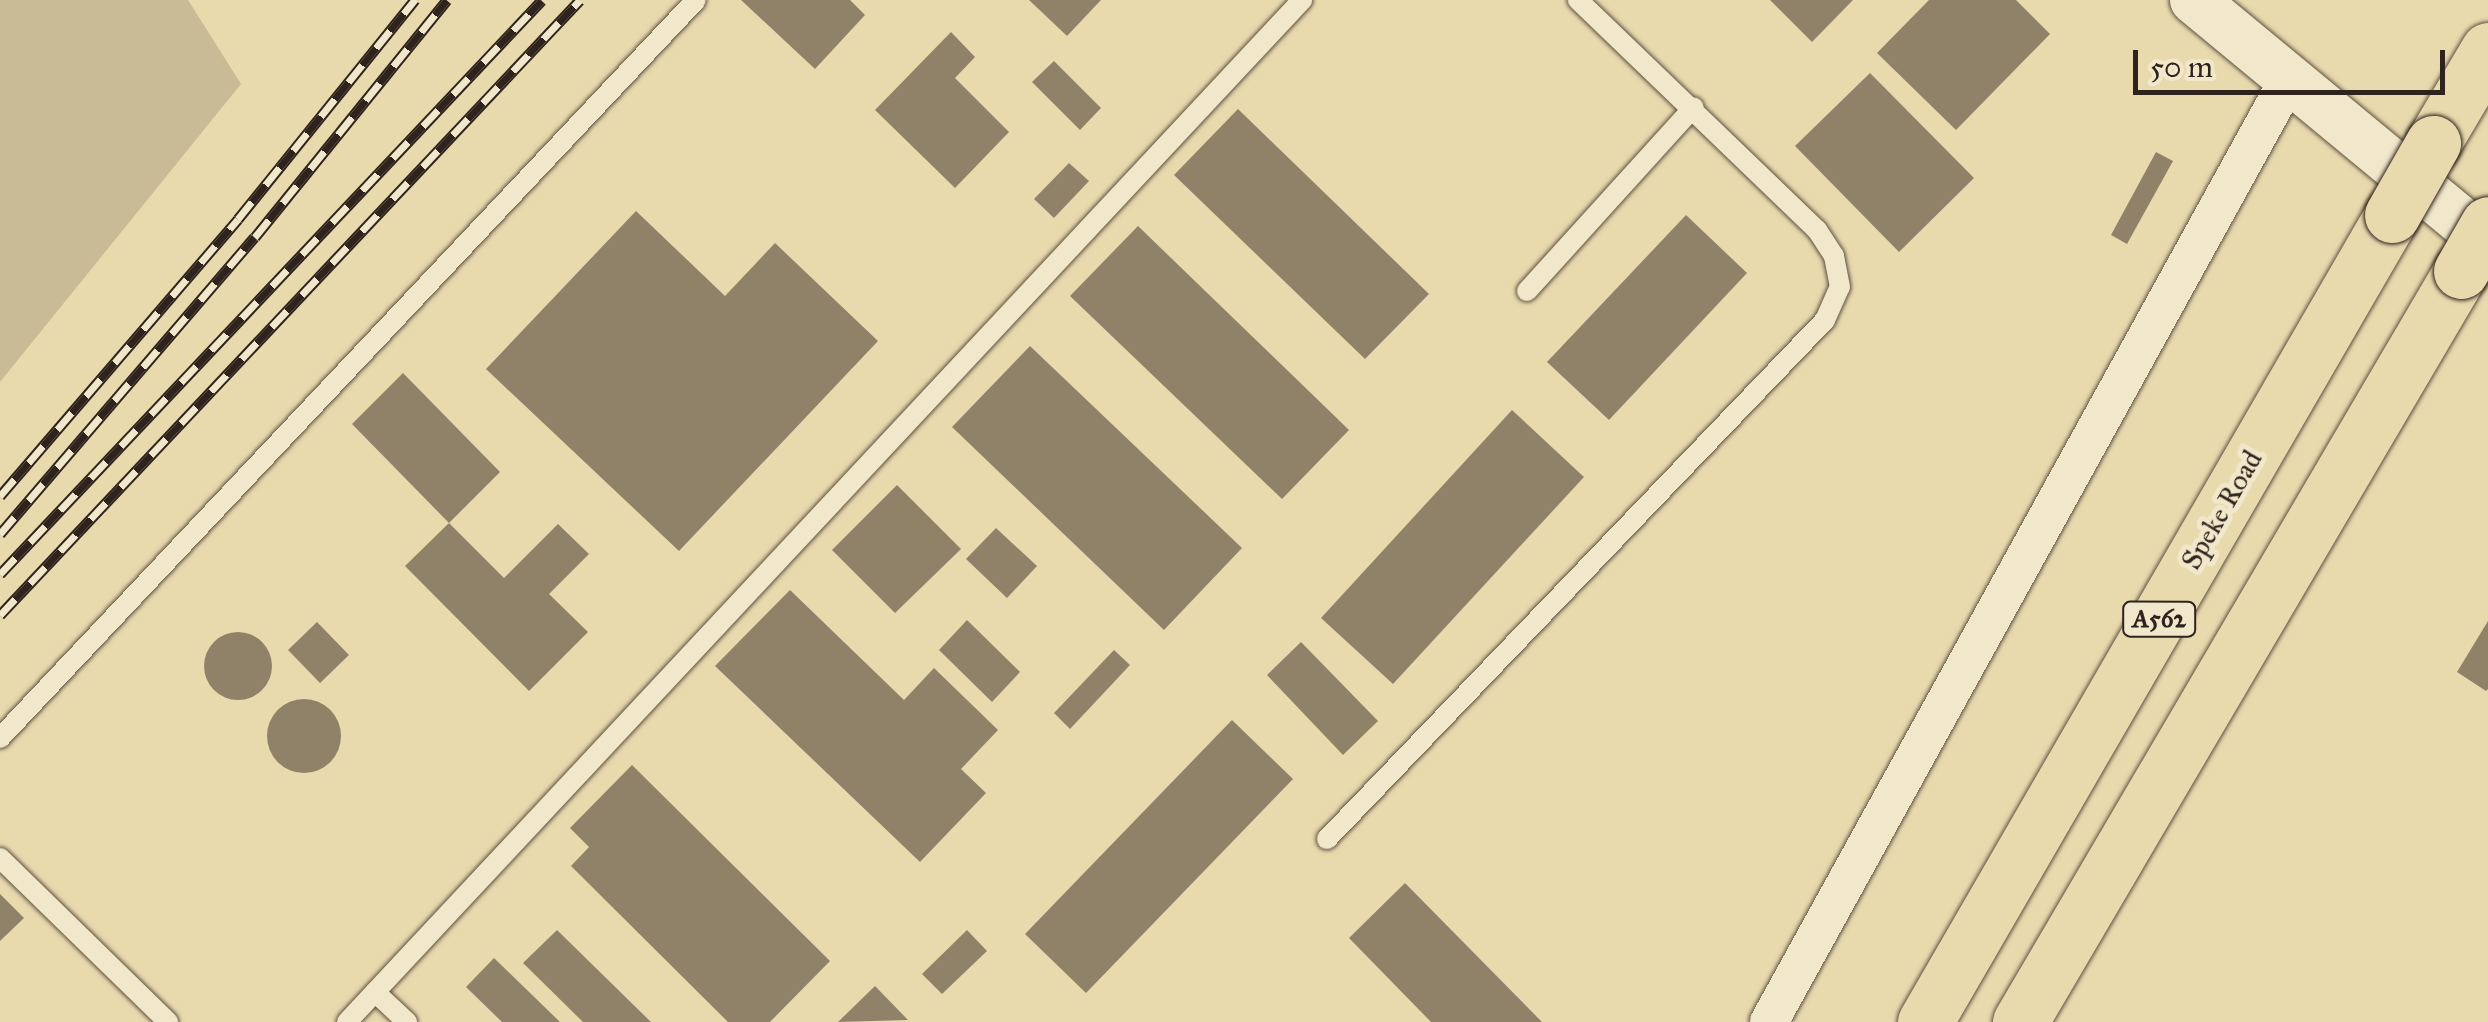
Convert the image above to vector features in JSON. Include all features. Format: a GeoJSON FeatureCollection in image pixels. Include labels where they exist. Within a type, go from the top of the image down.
{"type":"FeatureCollection","features":[{"type":"Feature","properties":{"kind":"highway","name":"Speke Road"},"geometry":{"type":"LineString","coordinates":[[1925,1022],[2488,50]]}},
{"type":"Feature","properties":{"kind":"highway","name":"A562"},"geometry":{"type":"LineString","coordinates":[[2020,1022],[2474,257],[2488,224]]}},
{"type":"Feature","properties":{"kind":"street"},"geometry":{"type":"LineString","coordinates":[[2194,0],[2289,79],[2474,257]]}},
{"type":"Feature","properties":{"kind":"street"},"geometry":{"type":"LineString","coordinates":[[1769,1022],[2289,79]]}},
{"type":"Feature","properties":{"kind":"lane"},"geometry":{"type":"LineString","coordinates":[[0,738],[696,0]]}},
{"type":"Feature","properties":{"kind":"lane"},"geometry":{"type":"LineString","coordinates":[[347,1022],[1302,0]]}},
{"type":"Feature","properties":{"kind":"lane"},"geometry":{"type":"LineString","coordinates":[[1327,840],[1825,320],[1840,287],[1834,256],[1817,230],[1694,107],[1578,0]]}},
{"type":"Feature","properties":{"kind":"lane"},"geometry":{"type":"LineString","coordinates":[[1527,291],[1694,107]]}},
{"type":"Feature","properties":{"kind":"lane"},"geometry":{"type":"LineString","coordinates":[[0,858],[168,1022]]}},
{"type":"Feature","properties":{"kind":"lane"},"geometry":{"type":"LineString","coordinates":[[375,992],[407,1022]]}},
{"type":"Feature","properties":{"kind":"shaded area"},"geometry":{"type":"Polygon","coordinates":[[[0,0],[188,0],[241,84],[0,382],[0,0]]]}},
{"type":"Feature","properties":{"kind":"building"},"geometry":{"type":"Polygon","coordinates":[[[741,0],[850,0],[865,15],[815,69],[741,0]]]}},
{"type":"Feature","properties":{"kind":"building"},"geometry":{"type":"Polygon","coordinates":[[[1029,0],[1101,0],[1067,36],[1029,0]]]}},
{"type":"Feature","properties":{"kind":"building"},"geometry":{"type":"Polygon","coordinates":[[[1770,0],[1853,0],[1812,42],[1770,0]]]}},
{"type":"Feature","properties":{"kind":"building"},"geometry":{"type":"Polygon","coordinates":[[[1929,0],[2016,0],[2050,34],[1956,130],[1877,53],[1929,0]]]}},
{"type":"Feature","properties":{"kind":"building"},"geometry":{"type":"Polygon","coordinates":[[[951,32],[975,57],[955,78],[1009,132],[955,188],[875,110],[951,32]]]}},
{"type":"Feature","properties":{"kind":"building"},"geometry":{"type":"Polygon","coordinates":[[[1054,61],[1101,108],[1080,130],[1032,82],[1054,61]]]}},
{"type":"Feature","properties":{"kind":"building"},"geometry":{"type":"Polygon","coordinates":[[[1870,73],[1974,178],[1899,252],[1795,146],[1870,73]]]}},
{"type":"Feature","properties":{"kind":"building"},"geometry":{"type":"Polygon","coordinates":[[[1238,109],[1429,294],[1365,359],[1174,175],[1238,109]]]}},
{"type":"Feature","properties":{"kind":"building"},"geometry":{"type":"Polygon","coordinates":[[[2156,152],[2173,161],[2127,244],[2111,235],[2156,152]]]}},
{"type":"Feature","properties":{"kind":"building"},"geometry":{"type":"Polygon","coordinates":[[[1069,163],[1089,181],[1054,218],[1034,199],[1069,163]]]}},
{"type":"Feature","properties":{"kind":"building"},"geometry":{"type":"Polygon","coordinates":[[[636,211],[725,296],[775,243],[878,341],[679,551],[486,369],[636,211]]]}},
{"type":"Feature","properties":{"kind":"building"},"geometry":{"type":"Polygon","coordinates":[[[1686,215],[1747,273],[1609,420],[1547,362],[1686,215]]]}},
{"type":"Feature","properties":{"kind":"building"},"geometry":{"type":"Polygon","coordinates":[[[1138,226],[1349,430],[1282,499],[1070,296],[1138,226]]]}},
{"type":"Feature","properties":{"kind":"building"},"geometry":{"type":"Polygon","coordinates":[[[1030,346],[1242,548],[1164,630],[952,427],[1030,346]]]}},
{"type":"Feature","properties":{"kind":"building"},"geometry":{"type":"Polygon","coordinates":[[[403,373],[500,472],[449,523],[352,424],[403,373]]]}},
{"type":"Feature","properties":{"kind":"building"},"geometry":{"type":"Polygon","coordinates":[[[1512,410],[1584,477],[1393,684],[1321,618],[1512,410]]]}},
{"type":"Feature","properties":{"kind":"building"},"geometry":{"type":"Polygon","coordinates":[[[897,485],[961,549],[895,613],[832,550],[897,485]]]}},
{"type":"Feature","properties":{"kind":"building"},"geometry":{"type":"Polygon","coordinates":[[[449,523],[504,578],[558,524],[589,554],[549,594],[588,632],[529,691],[405,566],[449,523]]]}},
{"type":"Feature","properties":{"kind":"building"},"geometry":{"type":"Polygon","coordinates":[[[996,528],[1037,566],[1007,598],[966,559],[996,528]]]}},
{"type":"Feature","properties":{"kind":"building"},"geometry":{"type":"Polygon","coordinates":[[[790,590],[904,700],[934,668],[998,730],[961,769],[986,793],[920,862],[715,666],[790,590]]]}},
{"type":"Feature","properties":{"kind":"building"},"geometry":{"type":"Polygon","coordinates":[[[967,620],[1020,672],[992,702],[939,650],[967,620]]]}},
{"type":"Feature","properties":{"kind":"building"},"geometry":{"type":"Polygon","coordinates":[[[2488,621],[2488,689],[2486,691],[2457,672],[2488,621]]]}},
{"type":"Feature","properties":{"kind":"building"},"geometry":{"type":"Polygon","coordinates":[[[317,622],[349,655],[320,683],[288,650],[317,622]]]}},
{"type":"Feature","properties":{"kind":"building"},"geometry":{"type":"Polygon","coordinates":[[[238,632],[262,642],[272,666],[262,690],[238,700],[214,690],[204,666],[214,642],[238,632]]]}},
{"type":"Feature","properties":{"kind":"building"},"geometry":{"type":"Polygon","coordinates":[[[1301,642],[1378,721],[1343,755],[1267,675],[1301,642]]]}},
{"type":"Feature","properties":{"kind":"building"},"geometry":{"type":"Polygon","coordinates":[[[1114,650],[1130,665],[1070,729],[1054,713],[1114,650]]]}},
{"type":"Feature","properties":{"kind":"building"},"geometry":{"type":"Polygon","coordinates":[[[304,699],[330,710],[341,736],[330,762],[304,773],[278,762],[267,736],[278,710],[304,699]]]}},
{"type":"Feature","properties":{"kind":"building"},"geometry":{"type":"Polygon","coordinates":[[[1232,720],[1293,779],[1086,993],[1025,934],[1232,720]]]}},
{"type":"Feature","properties":{"kind":"building"},"geometry":{"type":"Polygon","coordinates":[[[632,765],[830,961],[770,1022],[728,1022],[571,866],[589,847],[570,828],[632,765]]]}},
{"type":"Feature","properties":{"kind":"building"},"geometry":{"type":"Polygon","coordinates":[[[1405,883],[1542,1022],[1431,1022],[1349,938],[1405,883]]]}},
{"type":"Feature","properties":{"kind":"building"},"geometry":{"type":"Polygon","coordinates":[[[0,894],[24,918],[0,941],[0,894]]]}},
{"type":"Feature","properties":{"kind":"building"},"geometry":{"type":"Polygon","coordinates":[[[557,930],[651,1022],[583,1022],[523,963],[557,930]]]}},
{"type":"Feature","properties":{"kind":"building"},"geometry":{"type":"Polygon","coordinates":[[[967,930],[987,951],[942,994],[922,974],[967,930]]]}},
{"type":"Feature","properties":{"kind":"building"},"geometry":{"type":"Polygon","coordinates":[[[494,958],[560,1022],[502,1022],[466,987],[494,958]]]}},
{"type":"Feature","properties":{"kind":"building"},"geometry":{"type":"Polygon","coordinates":[[[875,986],[908,1020],[838,1022],[875,986]]]}},
{"type":"Feature","properties":{"kind":"railway"},"geometry":{"type":"LineString","coordinates":[[0,496],[238,219],[415,0]]}},
{"type":"Feature","properties":{"kind":"railway"},"geometry":{"type":"LineString","coordinates":[[0,534],[255,237],[447,0]]}},
{"type":"Feature","properties":{"kind":"railway"},"geometry":{"type":"LineString","coordinates":[[0,574],[542,0]]}},
{"type":"Feature","properties":{"kind":"railway"},"geometry":{"type":"LineString","coordinates":[[0,615],[580,0]]}}]}
